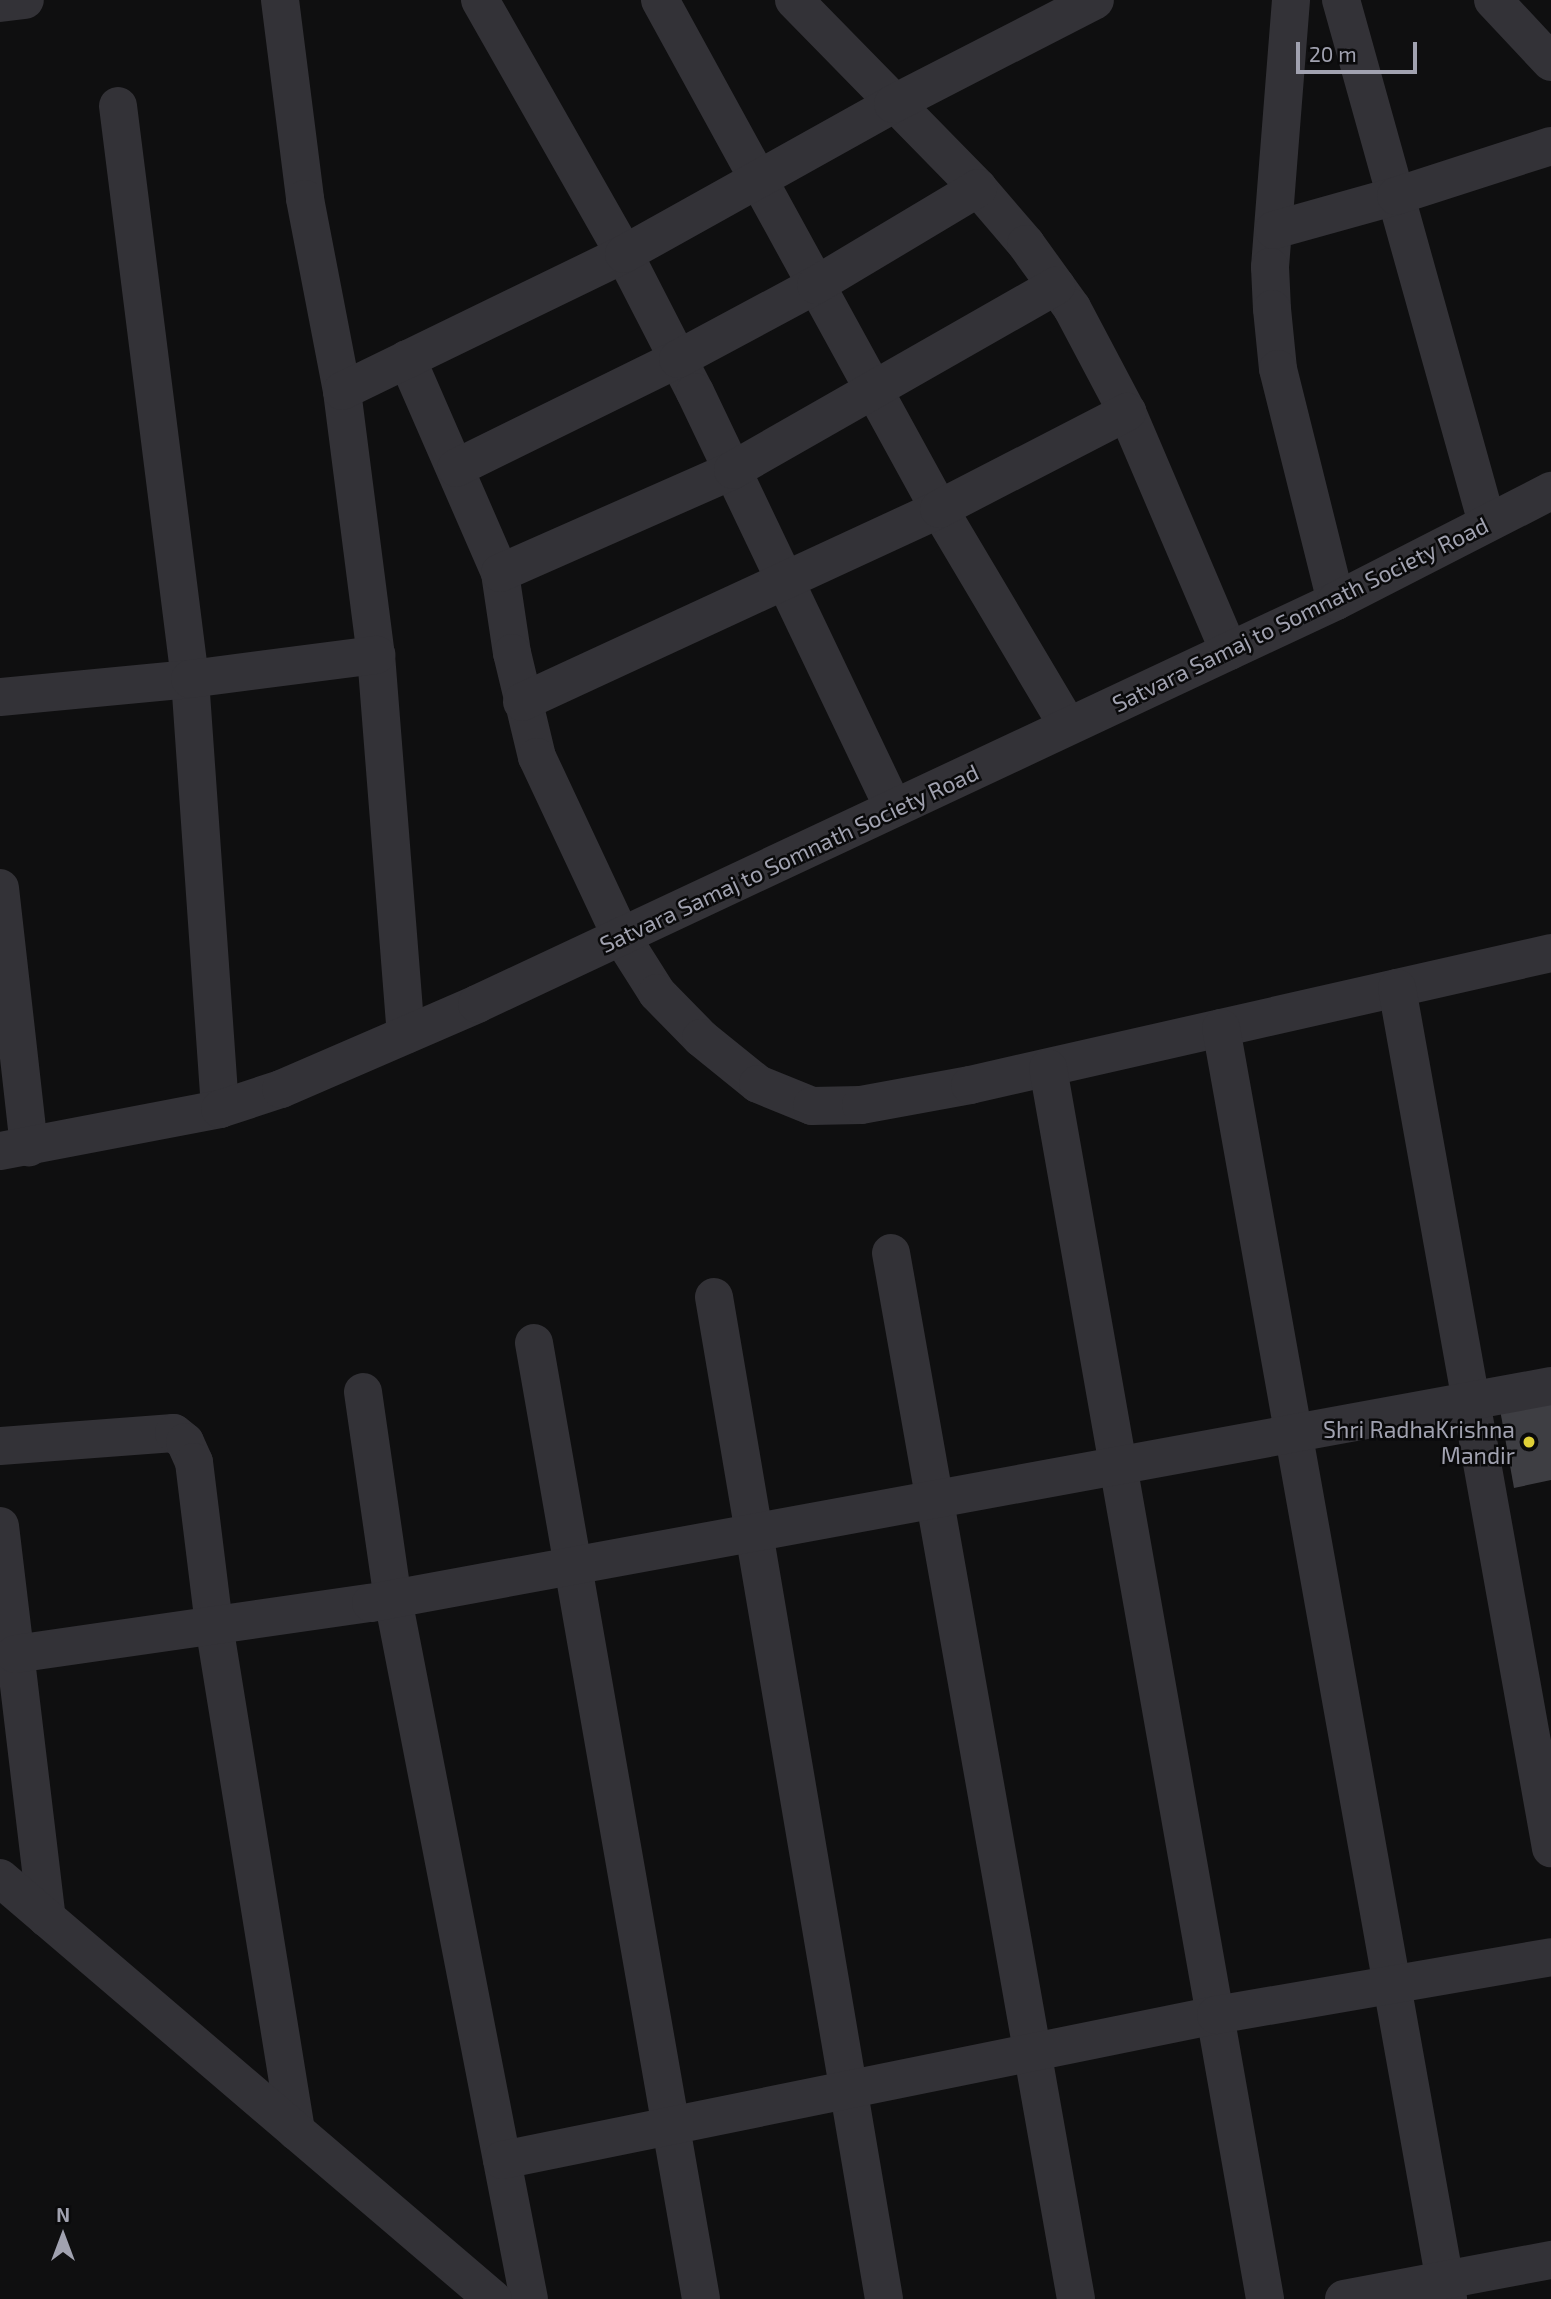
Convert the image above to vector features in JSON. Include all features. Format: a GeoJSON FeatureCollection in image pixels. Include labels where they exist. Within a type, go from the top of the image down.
{"type":"FeatureCollection","features":[{"type":"Feature","properties":{"kind":"street"},"geometry":{"type":"LineString","coordinates":[[0,3],[25,0]]}},
{"type":"Feature","properties":{"kind":"street"},"geometry":{"type":"LineString","coordinates":[[280,0],[305,199],[342,391],[376,655],[405,1035]]}},
{"type":"Feature","properties":{"kind":"street"},"geometry":{"type":"LineString","coordinates":[[480,0],[624,254],[678,359],[893,808]]}},
{"type":"Feature","properties":{"kind":"street"},"geometry":{"type":"LineString","coordinates":[[660,0],[939,509],[1068,726]]}},
{"type":"Feature","properties":{"kind":"street"},"geometry":{"type":"LineString","coordinates":[[794,0],[978,188],[1072,308],[1127,412],[1229,651]]}},
{"type":"Feature","properties":{"kind":"street"},"geometry":{"type":"LineString","coordinates":[[342,391],[624,254],[893,104],[1095,0]]}},
{"type":"Feature","properties":{"kind":"street"},"geometry":{"type":"LineString","coordinates":[[1291,0],[1270,267],[1278,369],[1336,601]]}},
{"type":"Feature","properties":{"kind":"street"},"geometry":{"type":"LineString","coordinates":[[1341,0],[1487,523]]}},
{"type":"Feature","properties":{"kind":"street"},"geometry":{"type":"LineString","coordinates":[[1493,0],[1551,62]]}},
{"type":"Feature","properties":{"kind":"street"},"geometry":{"type":"LineString","coordinates":[[118,106],[190,679],[220,1109]]}},
{"type":"Feature","properties":{"kind":"street"},"geometry":{"type":"LineString","coordinates":[[1274,230],[1396,196],[1551,146]]}},
{"type":"Feature","properties":{"kind":"street"},"geometry":{"type":"LineString","coordinates":[[456,468],[678,359],[816,285],[978,188]]}},
{"type":"Feature","properties":{"kind":"street"},"geometry":{"type":"LineString","coordinates":[[500,573],[733,471],[1056,286]]}},
{"type":"Feature","properties":{"kind":"street"},"geometry":{"type":"LineString","coordinates":[[407,359],[500,573],[522,702],[537,757],[621,936],[657,993],[701,1038],[758,1084],[812,1106],[861,1105],[1048,1068],[1551,953]]}},
{"type":"Feature","properties":{"kind":"street"},"geometry":{"type":"LineString","coordinates":[[522,702],[939,509],[1127,412]]}},
{"type":"Feature","properties":{"kind":"street","name":"Satvara Samaj to Somnath Society Road"},"geometry":{"type":"LineString","coordinates":[[15,1149],[220,1109],[281,1089],[621,936],[1336,601],[1551,492]]}},
{"type":"Feature","properties":{"kind":"street"},"geometry":{"type":"LineString","coordinates":[[0,697],[190,679],[376,655]]}},
{"type":"Feature","properties":{"kind":"street"},"geometry":{"type":"LineString","coordinates":[[0,888],[15,1149]]}},
{"type":"Feature","properties":{"kind":"street"},"geometry":{"type":"LineString","coordinates":[[1397,988],[1551,1848]]}},
{"type":"Feature","properties":{"kind":"street"},"geometry":{"type":"LineString","coordinates":[[1220,1028],[1447,2290]]}},
{"type":"Feature","properties":{"kind":"street"},"geometry":{"type":"LineString","coordinates":[[1048,1068],[1265,2299]]}},
{"type":"Feature","properties":{"kind":"street"},"geometry":{"type":"LineString","coordinates":[[891,1253],[1076,2299]]}},
{"type":"Feature","properties":{"kind":"street"},"geometry":{"type":"LineString","coordinates":[[714,1297],[884,2299]]}},
{"type":"Feature","properties":{"kind":"street"},"geometry":{"type":"LineString","coordinates":[[534,1343],[701,2299]]}},
{"type":"Feature","properties":{"kind":"street"},"geometry":{"type":"LineString","coordinates":[[15,1654],[393,1599],[1551,1386]]}},
{"type":"Feature","properties":{"kind":"street"},"geometry":{"type":"LineString","coordinates":[[363,1392],[393,1599],[529,2299]]}},
{"type":"Feature","properties":{"kind":"street"},"geometry":{"type":"LineString","coordinates":[[0,1446],[174,1433],[185,1442],[194,1462],[214,1625],[296,2131]]}},
{"type":"Feature","properties":{"kind":"street"},"geometry":{"type":"LineString","coordinates":[[0,1526],[47,1918]]}},
{"type":"Feature","properties":{"kind":"street"},"geometry":{"type":"LineString","coordinates":[[0,1878],[493,2299]]}},
{"type":"Feature","properties":{"kind":"street"},"geometry":{"type":"LineString","coordinates":[[502,2160],[1216,2015],[1551,1957]]}},
{"type":"Feature","properties":{"kind":"street"},"geometry":{"type":"LineString","coordinates":[[1344,2299],[1447,2290],[1551,2260]]}},
{"type":"Feature","properties":{"kind":"building","name":"Shri RadhaKrishna Mandir"},"geometry":{"type":"Polygon","coordinates":[[[1551,1394],[1551,1480],[1514,1488],[1499,1404],[1551,1394]]]}},
{"type":"Feature","properties":{"kind":"place","name":"Shri RadhaKrishna Mandir"},"geometry":{"type":"Point","coordinates":[1529,1442]}}]}
